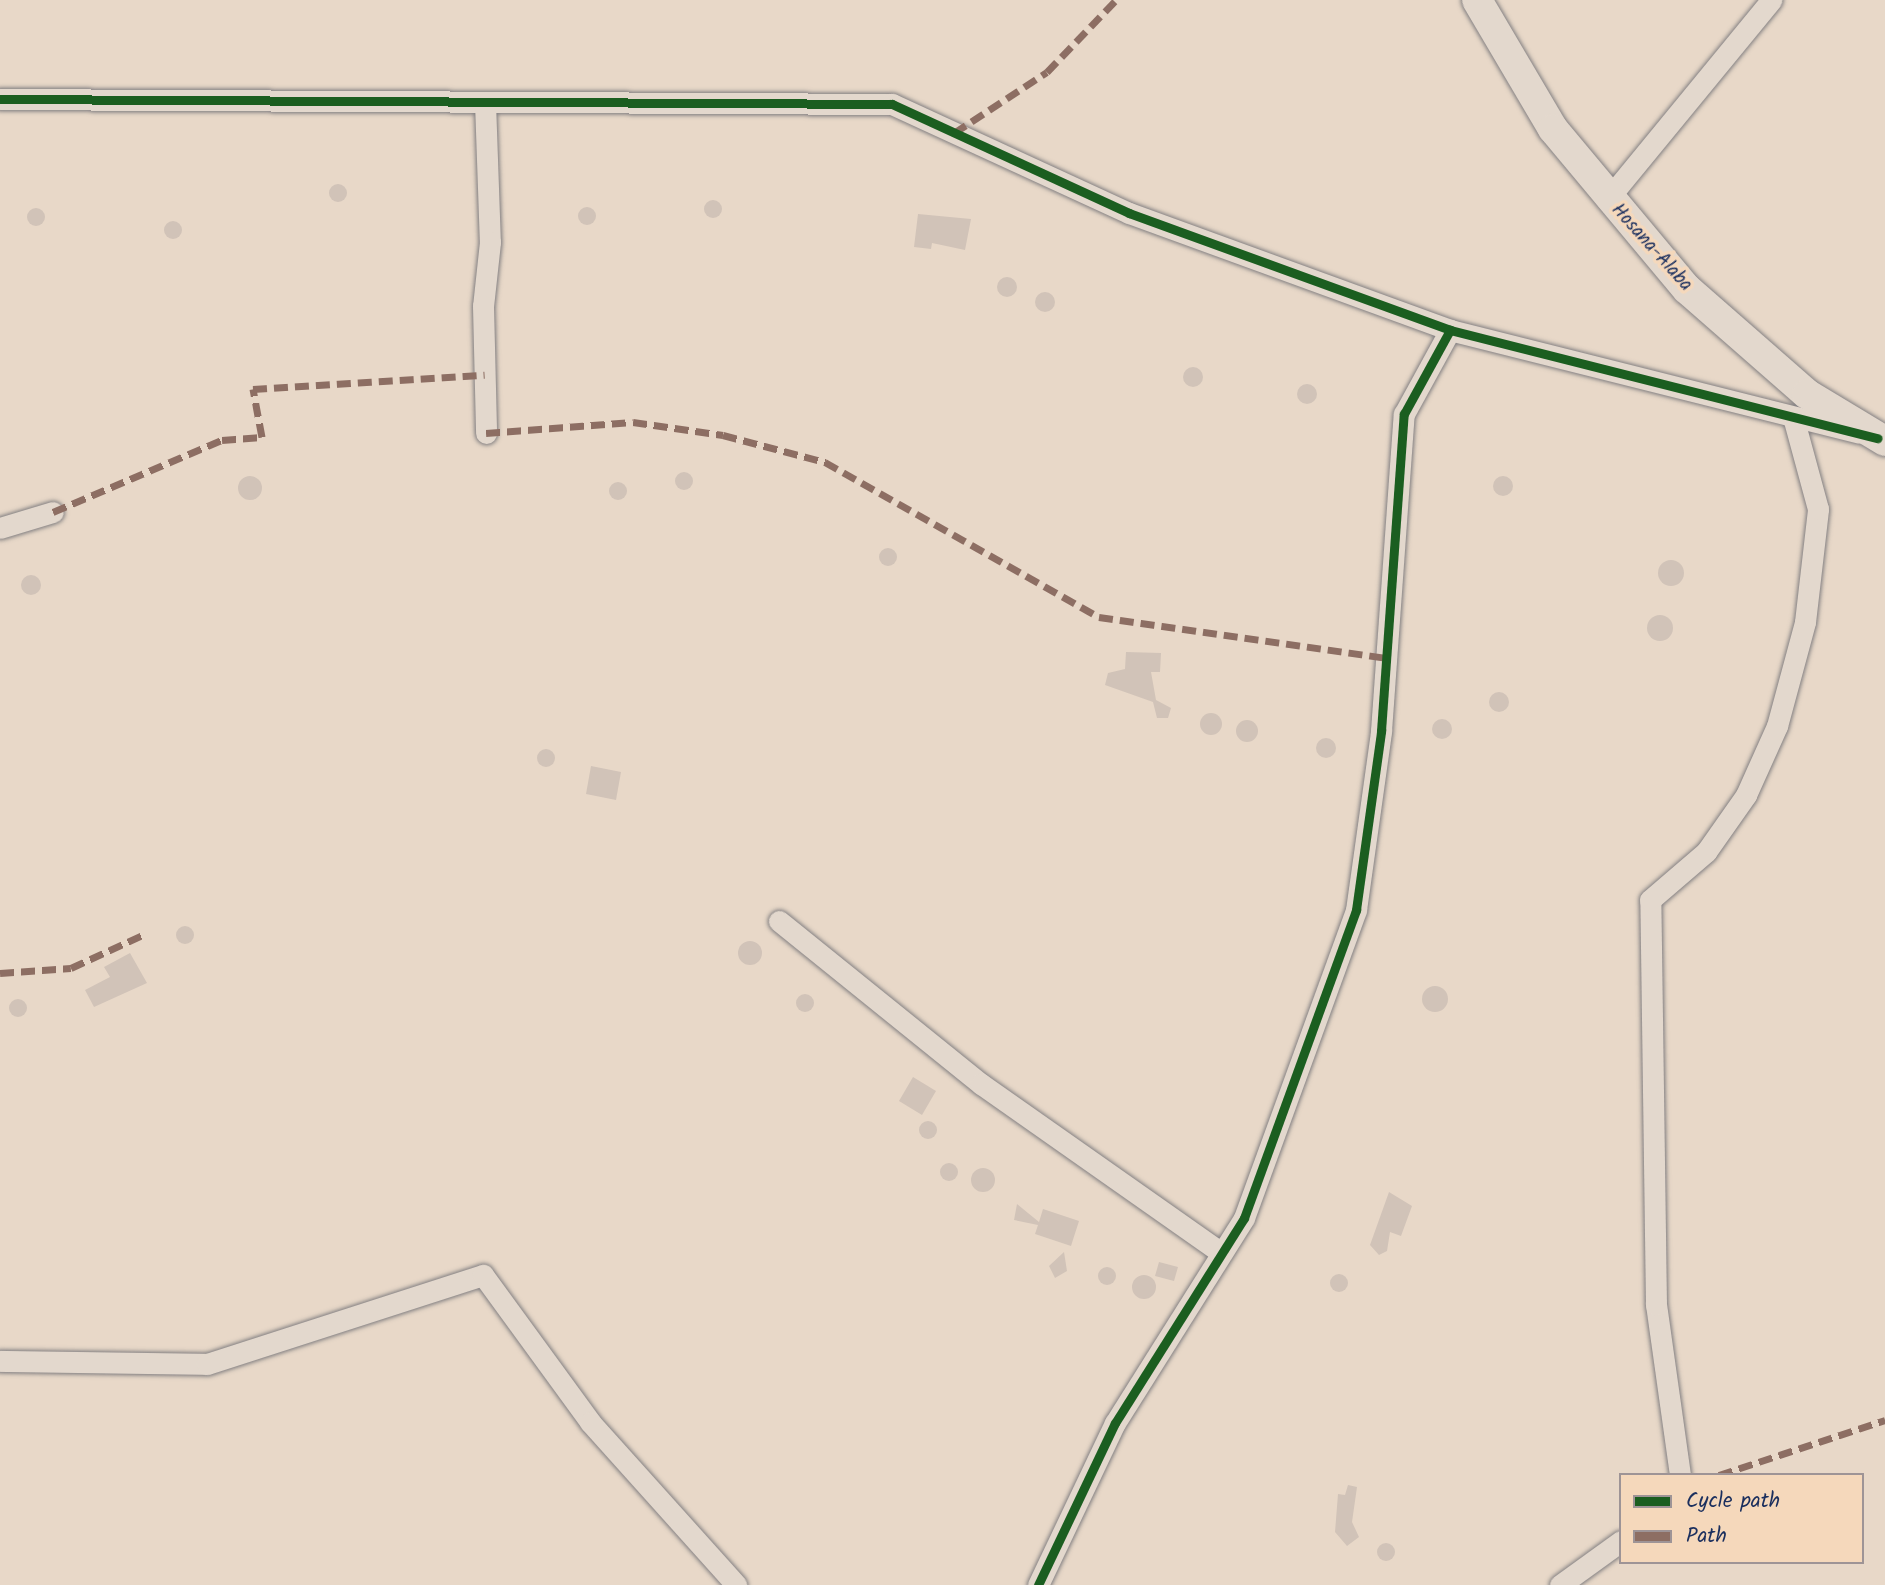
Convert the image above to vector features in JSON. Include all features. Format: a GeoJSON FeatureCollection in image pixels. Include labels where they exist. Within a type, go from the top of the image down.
{"type":"FeatureCollection","features":[{"type":"Feature","properties":{"kind":"main road","name":"Hosana-Alaba"},"geometry":{"type":"LineString","coordinates":[[1477,0],[1553,130],[1607,200],[1686,289],[1807,394],[1882,439]]}},
{"type":"Feature","properties":{"kind":"street"},"geometry":{"type":"LineString","coordinates":[[1607,200],[1771,0]]}},
{"type":"Feature","properties":{"kind":"street"},"geometry":{"type":"LineString","coordinates":[[0,99],[892,104],[1129,213],[1451,330],[1882,439]]}},
{"type":"Feature","properties":{"kind":"street"},"geometry":{"type":"LineString","coordinates":[[485,102],[486,433]]}},
{"type":"Feature","properties":{"kind":"street"},"geometry":{"type":"LineString","coordinates":[[1038,1585],[1115,1423],[1220,1252],[1244,1218],[1356,910],[1381,731],[1404,414],[1451,330]]}},
{"type":"Feature","properties":{"kind":"street"},"geometry":{"type":"LineString","coordinates":[[1680,1473],[1656,1305],[1650,900],[1706,852],[1746,795],[1777,726],[1805,622],[1818,509],[1793,416]]}},
{"type":"Feature","properties":{"kind":"street"},"geometry":{"type":"LineString","coordinates":[[0,528],[53,512]]}},
{"type":"Feature","properties":{"kind":"street"},"geometry":{"type":"LineString","coordinates":[[779,921],[981,1084],[1220,1252]]}},
{"type":"Feature","properties":{"kind":"street"},"geometry":{"type":"LineString","coordinates":[[0,1361],[207,1364],[483,1275],[590,1422],[736,1585]]}},
{"type":"Feature","properties":{"kind":"street"},"geometry":{"type":"LineString","coordinates":[[1560,1585],[1619,1542]]}},
{"type":"Feature","properties":{"kind":"building"},"geometry":{"type":"Polygon","coordinates":[[[334,184],[342,184],[347,193],[345,200],[334,202],[329,197],[329,189],[334,184]]]}},
{"type":"Feature","properties":{"kind":"building"},"geometry":{"type":"Polygon","coordinates":[[[709,200],[717,200],[722,209],[720,216],[709,218],[704,213],[704,205],[709,200]]]}},
{"type":"Feature","properties":{"kind":"building"},"geometry":{"type":"Polygon","coordinates":[[[583,207],[591,207],[596,216],[594,223],[583,225],[578,220],[578,212],[583,207]]]}},
{"type":"Feature","properties":{"kind":"building"},"geometry":{"type":"Polygon","coordinates":[[[32,208],[40,208],[45,217],[43,224],[32,226],[27,221],[27,213],[32,208]]]}},
{"type":"Feature","properties":{"kind":"building"},"geometry":{"type":"Polygon","coordinates":[[[918,214],[971,219],[965,250],[932,243],[931,249],[914,247],[918,214]]]}},
{"type":"Feature","properties":{"kind":"building"},"geometry":{"type":"Polygon","coordinates":[[[169,221],[177,221],[182,230],[180,237],[169,239],[164,234],[164,226],[169,221]]]}},
{"type":"Feature","properties":{"kind":"building"},"geometry":{"type":"Polygon","coordinates":[[[1007,277],[1014,280],[1017,287],[1014,294],[1007,297],[1000,294],[997,287],[1000,280],[1007,277]]]}},
{"type":"Feature","properties":{"kind":"building"},"geometry":{"type":"Polygon","coordinates":[[[1041,292],[1049,292],[1055,302],[1049,312],[1041,312],[1035,306],[1035,298],[1041,292]]]}},
{"type":"Feature","properties":{"kind":"building"},"geometry":{"type":"Polygon","coordinates":[[[1189,367],[1197,367],[1203,377],[1197,387],[1189,387],[1183,381],[1183,373],[1189,367]]]}},
{"type":"Feature","properties":{"kind":"building"},"geometry":{"type":"Polygon","coordinates":[[[1303,384],[1311,384],[1317,394],[1311,404],[1303,404],[1297,398],[1297,390],[1303,384]]]}},
{"type":"Feature","properties":{"kind":"building"},"geometry":{"type":"Polygon","coordinates":[[[680,472],[688,472],[693,481],[691,488],[680,490],[675,485],[675,477],[680,472]]]}},
{"type":"Feature","properties":{"kind":"building"},"geometry":{"type":"Polygon","coordinates":[[[250,476],[258,480],[262,488],[258,496],[250,500],[242,496],[238,488],[242,480],[250,476]]]}},
{"type":"Feature","properties":{"kind":"building"},"geometry":{"type":"Polygon","coordinates":[[[1499,476],[1507,476],[1513,486],[1507,496],[1499,496],[1493,490],[1493,482],[1499,476]]]}},
{"type":"Feature","properties":{"kind":"building"},"geometry":{"type":"Polygon","coordinates":[[[614,482],[622,482],[627,491],[625,498],[614,500],[609,495],[609,487],[614,482]]]}},
{"type":"Feature","properties":{"kind":"building"},"geometry":{"type":"Polygon","coordinates":[[[884,548],[892,548],[897,557],[895,564],[884,566],[879,561],[879,553],[884,548]]]}},
{"type":"Feature","properties":{"kind":"building"},"geometry":{"type":"Polygon","coordinates":[[[1671,560],[1680,564],[1684,573],[1680,582],[1671,586],[1662,582],[1658,573],[1662,564],[1671,560]]]}},
{"type":"Feature","properties":{"kind":"building"},"geometry":{"type":"Polygon","coordinates":[[[31,575],[38,578],[41,585],[38,592],[31,595],[24,592],[21,585],[24,578],[31,575]]]}},
{"type":"Feature","properties":{"kind":"building"},"geometry":{"type":"Polygon","coordinates":[[[1660,615],[1669,619],[1673,628],[1669,637],[1660,641],[1651,637],[1647,628],[1651,619],[1660,615]]]}},
{"type":"Feature","properties":{"kind":"building"},"geometry":{"type":"Polygon","coordinates":[[[1126,652],[1161,653],[1160,672],[1151,672],[1156,700],[1171,708],[1168,718],[1157,718],[1153,702],[1105,685],[1108,673],[1125,669],[1126,652]]]}},
{"type":"Feature","properties":{"kind":"building"},"geometry":{"type":"Polygon","coordinates":[[[1495,692],[1503,692],[1509,702],[1503,712],[1495,712],[1489,706],[1489,698],[1495,692]]]}},
{"type":"Feature","properties":{"kind":"building"},"geometry":{"type":"Polygon","coordinates":[[[1211,713],[1221,720],[1222,724],[1215,734],[1211,735],[1201,728],[1200,724],[1207,714],[1211,713]]]}},
{"type":"Feature","properties":{"kind":"building"},"geometry":{"type":"Polygon","coordinates":[[[1438,719],[1446,719],[1452,729],[1446,739],[1438,739],[1432,733],[1432,725],[1438,719]]]}},
{"type":"Feature","properties":{"kind":"building"},"geometry":{"type":"Polygon","coordinates":[[[1247,720],[1257,727],[1258,731],[1251,741],[1247,742],[1237,735],[1236,731],[1243,721],[1247,720]]]}},
{"type":"Feature","properties":{"kind":"building"},"geometry":{"type":"Polygon","coordinates":[[[1322,738],[1330,738],[1336,748],[1330,758],[1322,758],[1316,752],[1316,744],[1322,738]]]}},
{"type":"Feature","properties":{"kind":"building"},"geometry":{"type":"Polygon","coordinates":[[[542,749],[550,749],[555,758],[553,765],[542,767],[537,762],[537,754],[542,749]]]}},
{"type":"Feature","properties":{"kind":"building"},"geometry":{"type":"Polygon","coordinates":[[[591,766],[621,772],[616,800],[586,794],[591,766]]]}},
{"type":"Feature","properties":{"kind":"building"},"geometry":{"type":"Polygon","coordinates":[[[181,926],[189,926],[194,935],[192,942],[181,944],[176,939],[176,931],[181,926]]]}},
{"type":"Feature","properties":{"kind":"building"},"geometry":{"type":"Polygon","coordinates":[[[750,941],[761,948],[762,953],[755,964],[750,965],[739,958],[738,953],[745,942],[750,941]]]}},
{"type":"Feature","properties":{"kind":"building"},"geometry":{"type":"Polygon","coordinates":[[[130,953],[147,983],[94,1007],[85,990],[110,977],[104,967],[130,953]]]}},
{"type":"Feature","properties":{"kind":"building"},"geometry":{"type":"Polygon","coordinates":[[[1435,986],[1444,990],[1448,999],[1444,1008],[1435,1012],[1426,1008],[1422,999],[1426,990],[1435,986]]]}},
{"type":"Feature","properties":{"kind":"building"},"geometry":{"type":"Polygon","coordinates":[[[805,994],[811,997],[814,1003],[811,1009],[805,1012],[799,1009],[796,1003],[799,997],[805,994]]]}},
{"type":"Feature","properties":{"kind":"building"},"geometry":{"type":"Polygon","coordinates":[[[14,999],[22,999],[27,1008],[25,1015],[14,1017],[9,1012],[9,1004],[14,999]]]}},
{"type":"Feature","properties":{"kind":"building"},"geometry":{"type":"Polygon","coordinates":[[[913,1077],[936,1091],[922,1115],[899,1101],[913,1077]]]}},
{"type":"Feature","properties":{"kind":"building"},"geometry":{"type":"Polygon","coordinates":[[[924,1121],[932,1121],[937,1130],[935,1137],[924,1139],[919,1134],[919,1126],[924,1121]]]}},
{"type":"Feature","properties":{"kind":"building"},"geometry":{"type":"Polygon","coordinates":[[[945,1163],[953,1163],[958,1172],[956,1179],[945,1181],[940,1176],[940,1168],[945,1163]]]}},
{"type":"Feature","properties":{"kind":"building"},"geometry":{"type":"Polygon","coordinates":[[[983,1168],[992,1171],[995,1180],[992,1189],[983,1192],[974,1189],[971,1180],[974,1171],[983,1168]]]}},
{"type":"Feature","properties":{"kind":"building"},"geometry":{"type":"Polygon","coordinates":[[[1389,1192],[1412,1206],[1401,1236],[1390,1232],[1387,1251],[1379,1255],[1370,1245],[1389,1192]]]}},
{"type":"Feature","properties":{"kind":"building"},"geometry":{"type":"Polygon","coordinates":[[[1017,1204],[1039,1222],[1043,1209],[1079,1221],[1071,1246],[1035,1234],[1038,1225],[1014,1220],[1017,1204]]]}},
{"type":"Feature","properties":{"kind":"building"},"geometry":{"type":"Polygon","coordinates":[[[1064,1252],[1067,1271],[1055,1278],[1049,1266],[1064,1252]]]}},
{"type":"Feature","properties":{"kind":"building"},"geometry":{"type":"Polygon","coordinates":[[[1159,1262],[1178,1267],[1174,1281],[1155,1276],[1159,1262]]]}},
{"type":"Feature","properties":{"kind":"building"},"geometry":{"type":"Polygon","coordinates":[[[1103,1267],[1111,1267],[1116,1276],[1114,1283],[1103,1285],[1098,1280],[1098,1272],[1103,1267]]]}},
{"type":"Feature","properties":{"kind":"building"},"geometry":{"type":"Polygon","coordinates":[[[1339,1274],[1345,1277],[1348,1283],[1345,1289],[1339,1292],[1333,1289],[1330,1283],[1333,1277],[1339,1274]]]}},
{"type":"Feature","properties":{"kind":"building"},"geometry":{"type":"Polygon","coordinates":[[[1144,1275],[1153,1278],[1156,1287],[1153,1296],[1144,1299],[1135,1296],[1132,1287],[1135,1278],[1144,1275]]]}},
{"type":"Feature","properties":{"kind":"building"},"geometry":{"type":"Polygon","coordinates":[[[1348,1485],[1357,1487],[1352,1522],[1359,1537],[1347,1546],[1335,1532],[1338,1494],[1345,1495],[1348,1485]]]}},
{"type":"Feature","properties":{"kind":"building"},"geometry":{"type":"Polygon","coordinates":[[[1386,1543],[1392,1546],[1395,1552],[1392,1558],[1386,1561],[1380,1558],[1377,1552],[1380,1546],[1386,1543]]]}},
{"type":"Feature","properties":{"kind":"marked path"},"geometry":{"type":"LineString","coordinates":[[954,133],[1047,72],[1116,0]]}},
{"type":"Feature","properties":{"kind":"marked path"},"geometry":{"type":"LineString","coordinates":[[53,512],[222,440],[262,437],[253,389],[485,375]]}},
{"type":"Feature","properties":{"kind":"marked path"},"geometry":{"type":"LineString","coordinates":[[486,433],[633,422],[723,435],[825,462],[1099,617],[1386,658]]}},
{"type":"Feature","properties":{"kind":"marked path"},"geometry":{"type":"LineString","coordinates":[[0,973],[71,968],[145,934]]}},
{"type":"Feature","properties":{"kind":"marked path"},"geometry":{"type":"LineString","coordinates":[[1725,1473],[1885,1420]]}},
{"type":"Feature","properties":{"kind":"cycle path"},"geometry":{"type":"LineString","coordinates":[[0,99],[892,104],[1129,213],[1450,330],[1878,438]]}},
{"type":"Feature","properties":{"kind":"cycle path"},"geometry":{"type":"LineString","coordinates":[[1038,1585],[1115,1423],[1244,1218],[1356,910],[1381,731],[1404,414],[1450,330]]}}]}
